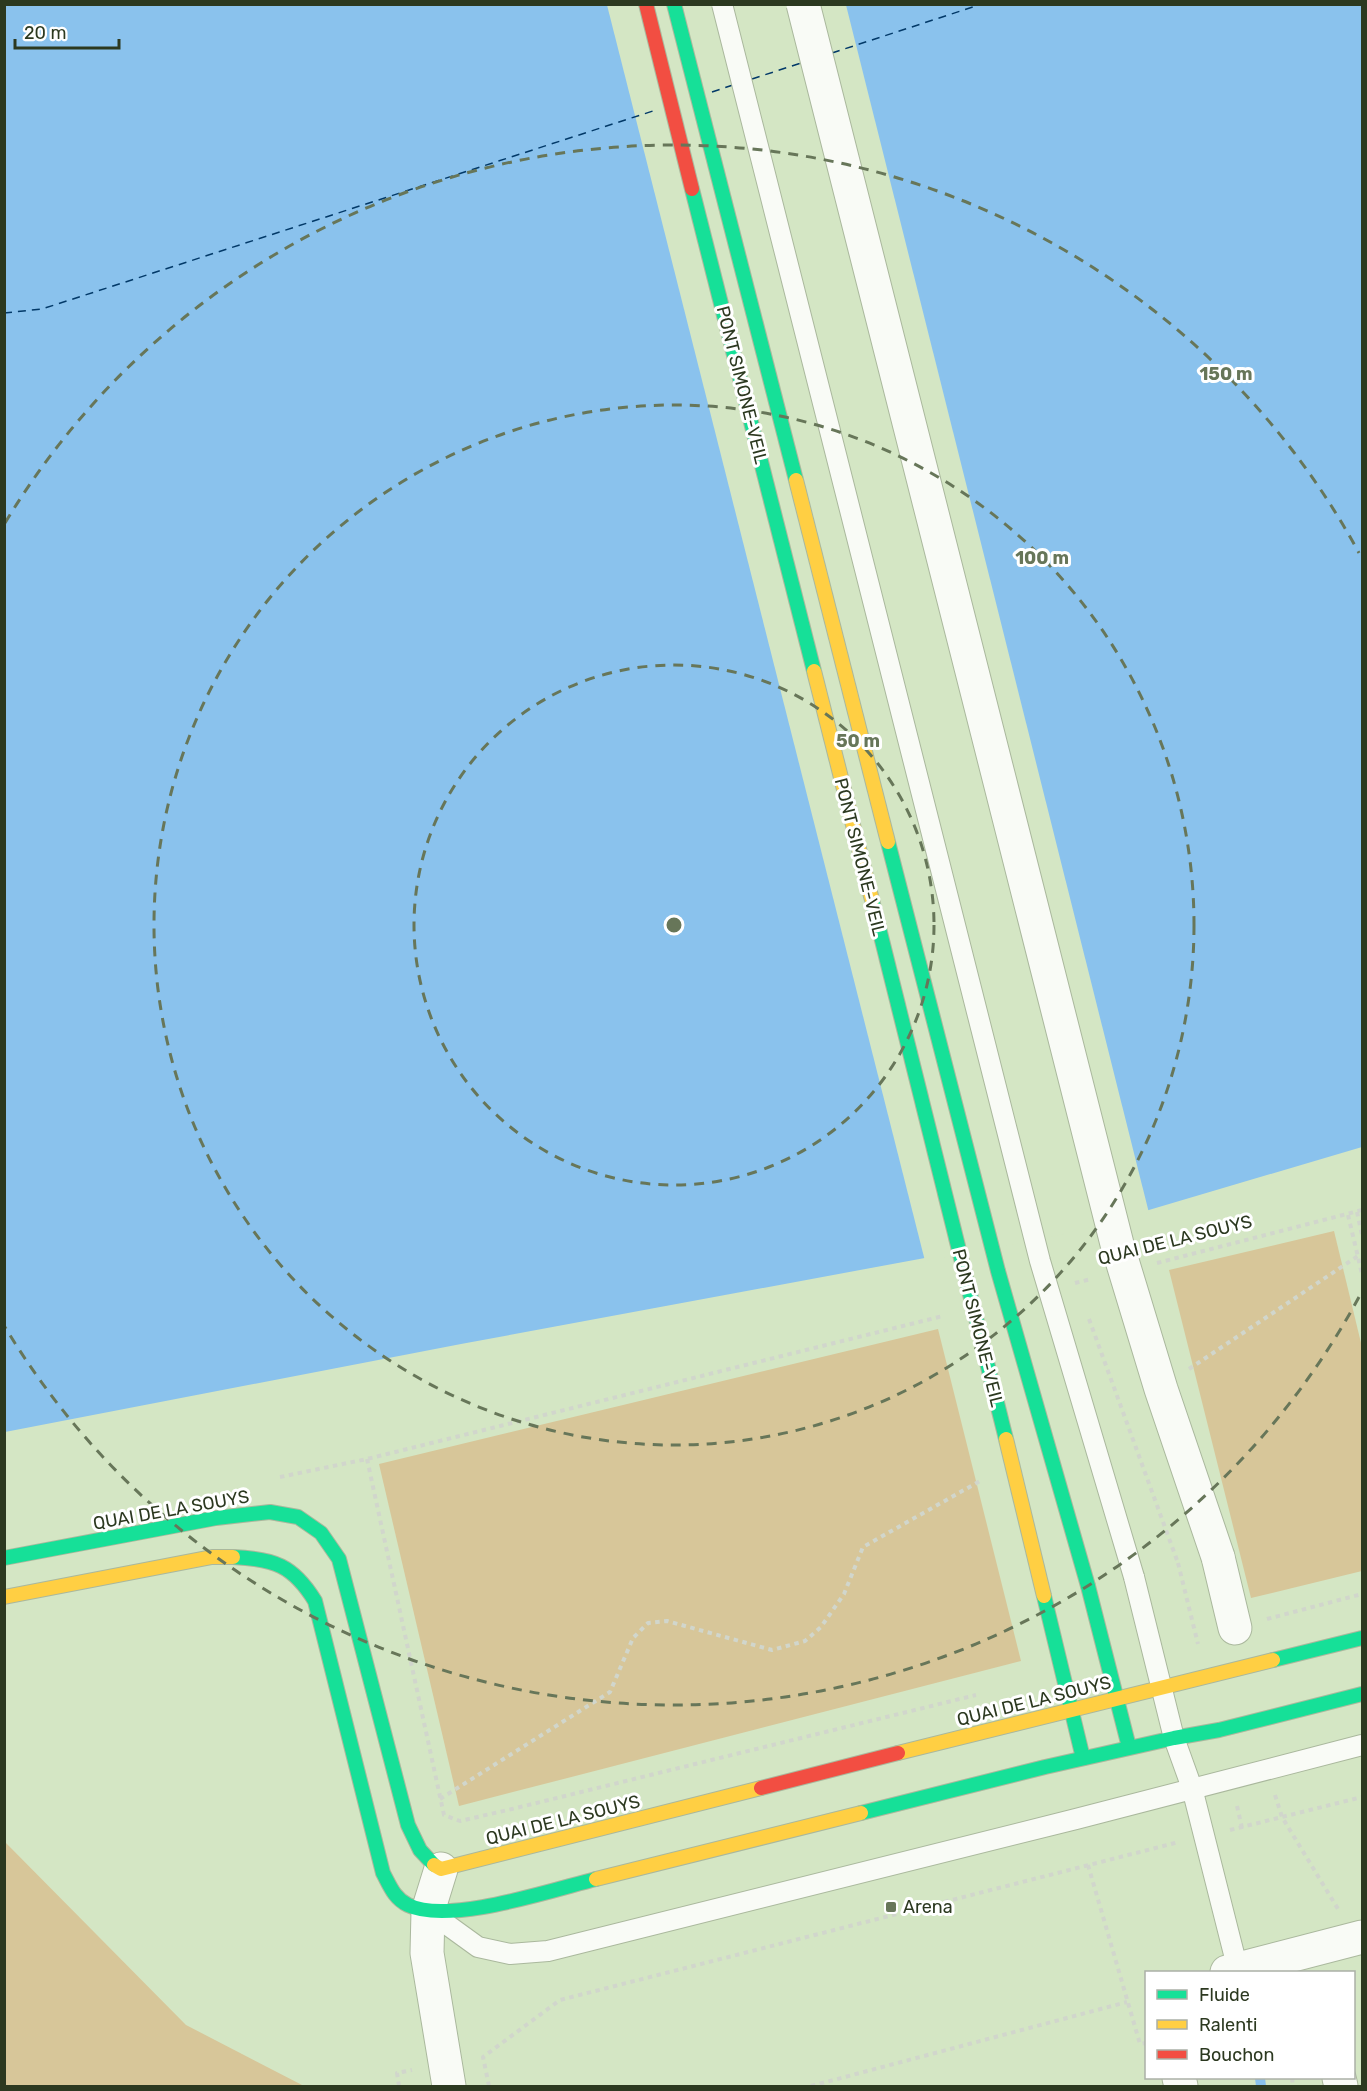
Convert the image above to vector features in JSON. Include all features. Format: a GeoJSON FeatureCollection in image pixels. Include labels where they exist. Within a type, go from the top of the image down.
{"type":"FeatureCollection","features":[{"type":"Feature","properties":{"kind":"main road","name":"PONT SIMONE-VEIL"},"geometry":{"type":"LineString","coordinates":[[646,4],[967,1279],[1083,1758]]}},
{"type":"Feature","properties":{"kind":"main road","name":"PONT SIMONE-VEIL"},"geometry":{"type":"LineString","coordinates":[[674,4],[998,1271],[1088,1586],[1129,1747]]}},
{"type":"Feature","properties":{"kind":"main road","name":"QUAI DE LA SOUYS"},"geometry":{"type":"LineString","coordinates":[[4,1558],[216,1518],[270,1512],[298,1517],[321,1533],[339,1559],[408,1825],[427,1862],[441,1869],[1362,1638]]}},
{"type":"Feature","properties":{"kind":"main road"},"geometry":{"type":"LineString","coordinates":[[4,1597],[212,1557],[242,1557],[272,1562],[298,1576],[315,1601],[383,1873],[394,1894],[408,1905],[428,1911],[449,1913],[533,1895],[1083,1758],[1219,1730],[1362,1694]]}},
{"type":"Feature","properties":{"kind":"street"},"geometry":{"type":"LineString","coordinates":[[803,4],[1117,1244],[1161,1389],[1218,1557],[1235,1628]]}},
{"type":"Feature","properties":{"kind":"street"},"geometry":{"type":"LineString","coordinates":[[441,1869],[428,1911],[427,1953],[449,2086]]}},
{"type":"Feature","properties":{"kind":"street"},"geometry":{"type":"LineString","coordinates":[[1232,1971],[1311,1962],[1356,1939]]}},
{"type":"Feature","properties":{"kind":"lane"},"geometry":{"type":"LineString","coordinates":[[722,4],[1040,1261],[1134,1577],[1174,1738],[1192,1788],[1232,1971]]}},
{"type":"Feature","properties":{"kind":"lane"},"geometry":{"type":"LineString","coordinates":[[428,1911],[478,1947],[510,1954],[548,1951],[1362,1745]]}},
{"type":"Feature","properties":{"kind":"path","name":"QUAI DE LA SOUYS"},"geometry":{"type":"LineString","coordinates":[[1151,1264],[1362,1210]]}},
{"type":"Feature","properties":{"kind":"path"},"geometry":{"type":"LineString","coordinates":[[1357,1212],[1362,1235]]}},
{"type":"Feature","properties":{"kind":"path"},"geometry":{"type":"LineString","coordinates":[[1348,1215],[1362,1274]]}},
{"type":"Feature","properties":{"kind":"path"},"geometry":{"type":"LineString","coordinates":[[1161,1389],[1358,1256]]}},
{"type":"Feature","properties":{"kind":"path","name":"QUAI DE LA SOUYS"},"geometry":{"type":"LineString","coordinates":[[1070,1285],[1093,1279]]}},
{"type":"Feature","properties":{"kind":"path"},"geometry":{"type":"LineString","coordinates":[[954,1314],[367,1459],[444,1815],[460,1821],[982,1694]]}},
{"type":"Feature","properties":{"kind":"path"},"geometry":{"type":"LineString","coordinates":[[440,1799],[610,1692],[633,1638],[648,1623],[667,1621],[772,1650],[806,1641],[821,1627],[844,1594],[863,1547],[989,1476]]}},
{"type":"Feature","properties":{"kind":"path"},"geometry":{"type":"LineString","coordinates":[[1178,1563],[1200,1650]]}},
{"type":"Feature","properties":{"kind":"path"},"geometry":{"type":"LineString","coordinates":[[1235,1628],[1362,1594]]}},
{"type":"Feature","properties":{"kind":"path"},"geometry":{"type":"LineString","coordinates":[[1274,1791],[1282,1817],[1356,1939]]}},
{"type":"Feature","properties":{"kind":"path"},"geometry":{"type":"LineString","coordinates":[[1242,1828],[1362,1797]]}},
{"type":"Feature","properties":{"kind":"path"},"geometry":{"type":"LineString","coordinates":[[489,2086],[483,2056],[560,2000],[1204,1836]]}},
{"type":"Feature","properties":{"kind":"path"},"geometry":{"type":"LineString","coordinates":[[1088,1865],[1140,2044],[1145,2043]]}},
{"type":"Feature","properties":{"kind":"path"},"geometry":{"type":"LineString","coordinates":[[810,2086],[1128,2002]]}},
{"type":"Feature","properties":{"kind":"shaded area"},"geometry":{"type":"Polygon","coordinates":[[[1334,1231],[1362,1347],[1362,1571],[1251,1598],[1169,1270],[1334,1231]]]}},
{"type":"Feature","properties":{"kind":"shaded area"},"geometry":{"type":"Polygon","coordinates":[[[938,1329],[1021,1661],[459,1806],[379,1464],[938,1329]]]}},
{"type":"Feature","properties":{"kind":"shaded area"},"geometry":{"type":"Polygon","coordinates":[[[5,1842],[186,2025],[304,2086],[5,2086],[5,1842]]]}},
{"type":"Feature","properties":{"kind":"water"},"geometry":{"type":"Polygon","coordinates":[[[5,5],[1362,5],[1362,1147],[1132,1215],[1038,1237],[461,1344],[5,1432],[5,5]]]}},
{"type":"Feature","properties":{"kind":"pier"},"geometry":{"type":"Polygon","coordinates":[[[607,5],[846,5],[1149,1213],[1039,1240],[925,1261],[607,5]]]}},
{"type":"Feature","properties":{"kind":"waterway"},"geometry":{"type":"LineString","coordinates":[[1260,2079],[1261,2086]]}},
{"type":"Feature","properties":{"kind":"ferry route"},"geometry":{"type":"LineString","coordinates":[[832,53],[982,4]]}},
{"type":"Feature","properties":{"kind":"ferry route"},"geometry":{"type":"LineString","coordinates":[[752,79],[801,63]]}},
{"type":"Feature","properties":{"kind":"ferry route"},"geometry":{"type":"LineString","coordinates":[[712,92],[733,85]]}},
{"type":"Feature","properties":{"kind":"ferry route"},"geometry":{"type":"LineString","coordinates":[[4,313],[42,309],[656,110]]}},
{"type":"Feature","properties":{"kind":"traffic: fast"},"geometry":{"type":"LineString","coordinates":[[674,4],[796,480]]}},
{"type":"Feature","properties":{"kind":"traffic: fast"},"geometry":{"type":"LineString","coordinates":[[692,189],[814,671]]}},
{"type":"Feature","properties":{"kind":"traffic: fast"},"geometry":{"type":"LineString","coordinates":[[888,842],[998,1271],[1088,1586]]}},
{"type":"Feature","properties":{"kind":"traffic: fast"},"geometry":{"type":"LineString","coordinates":[[872,900],[1006,1439]]}},
{"type":"Feature","properties":{"kind":"traffic: fast"},"geometry":{"type":"LineString","coordinates":[[4,1558],[216,1518],[270,1512],[298,1517],[321,1533],[339,1559],[408,1825],[420,1850],[434,1865]]}},
{"type":"Feature","properties":{"kind":"traffic: fast"},"geometry":{"type":"LineString","coordinates":[[233,1557],[271,1562],[281,1566],[299,1579],[315,1601],[383,1873],[399,1899],[408,1905],[426,1910],[448,1911],[500,1904],[596,1879]]}},
{"type":"Feature","properties":{"kind":"traffic: fast"},"geometry":{"type":"LineString","coordinates":[[1088,1586],[1129,1747]]}},
{"type":"Feature","properties":{"kind":"traffic: fast"},"geometry":{"type":"LineString","coordinates":[[1044,1596],[1083,1758]]}},
{"type":"Feature","properties":{"kind":"traffic: fast"},"geometry":{"type":"LineString","coordinates":[[1273,1660],[1362,1638]]}},
{"type":"Feature","properties":{"kind":"traffic: fast"},"geometry":{"type":"LineString","coordinates":[[861,1813],[1045,1767],[1219,1730],[1362,1694]]}},
{"type":"Feature","properties":{"kind":"traffic: slow"},"geometry":{"type":"LineString","coordinates":[[796,480],[888,842]]}},
{"type":"Feature","properties":{"kind":"traffic: slow"},"geometry":{"type":"LineString","coordinates":[[814,671],[872,900]]}},
{"type":"Feature","properties":{"kind":"traffic: slow"},"geometry":{"type":"LineString","coordinates":[[1006,1439],[1044,1596]]}},
{"type":"Feature","properties":{"kind":"traffic: slow"},"geometry":{"type":"LineString","coordinates":[[4,1597],[212,1557],[233,1557]]}},
{"type":"Feature","properties":{"kind":"traffic: slow"},"geometry":{"type":"LineString","coordinates":[[898,1753],[1273,1660]]}},
{"type":"Feature","properties":{"kind":"traffic: slow"},"geometry":{"type":"LineString","coordinates":[[434,1865],[441,1869],[761,1788]]}},
{"type":"Feature","properties":{"kind":"traffic: slow"},"geometry":{"type":"LineString","coordinates":[[596,1879],[861,1813]]}},
{"type":"Feature","properties":{"kind":"traffic: jam"},"geometry":{"type":"LineString","coordinates":[[646,4],[692,189]]}},
{"type":"Feature","properties":{"kind":"traffic: jam"},"geometry":{"type":"LineString","coordinates":[[761,1788],[898,1753]]}},
{"type":"Feature","properties":{"kind":"place","name":"Arena"},"geometry":{"type":"Point","coordinates":[891,1907]}}]}
